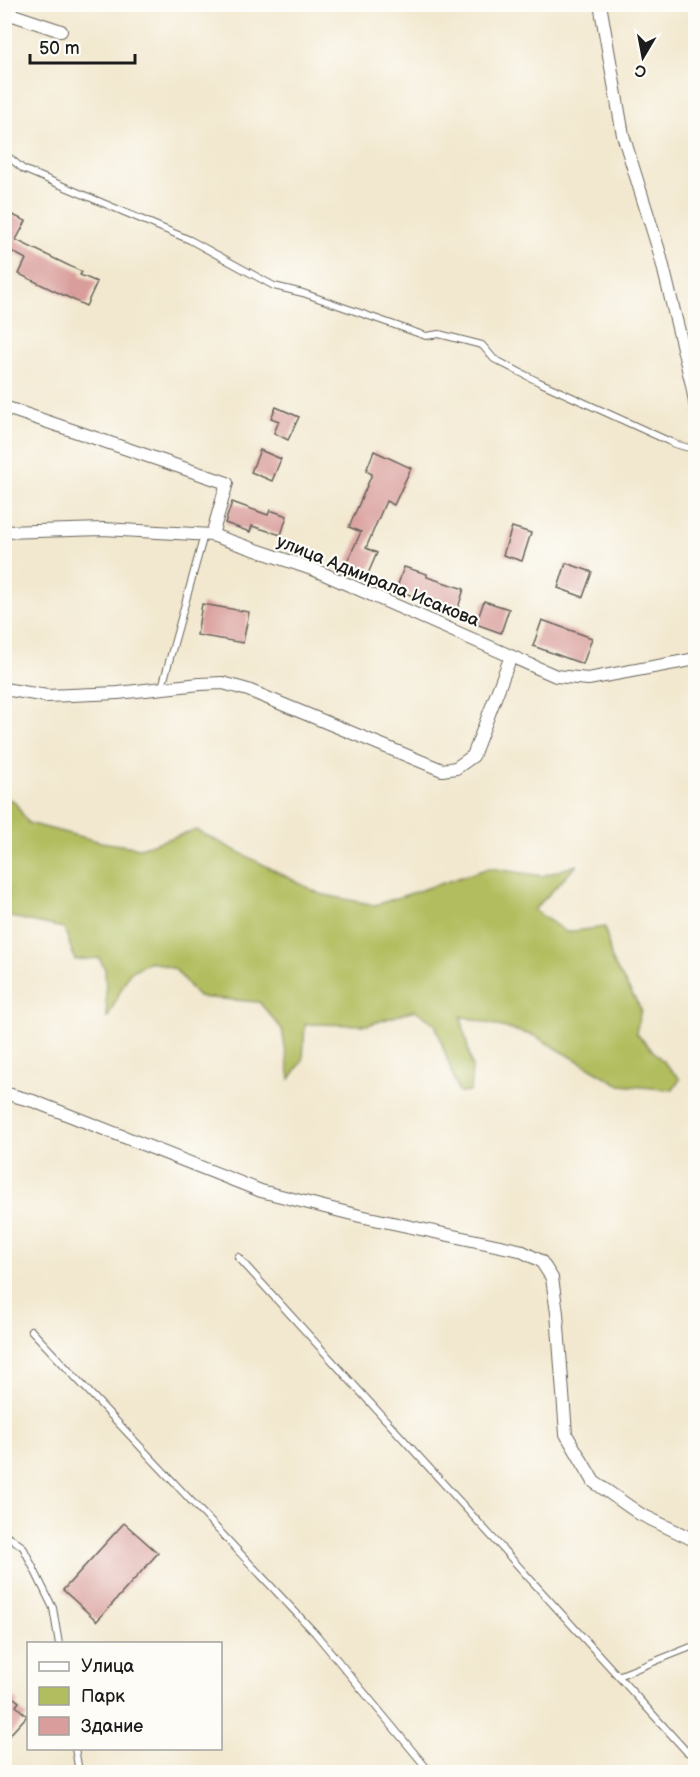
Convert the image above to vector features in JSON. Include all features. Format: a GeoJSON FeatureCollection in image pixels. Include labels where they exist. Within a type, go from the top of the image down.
{"type":"FeatureCollection","features":[{"type":"Feature","properties":{"kind":"street"},"geometry":{"type":"LineString","coordinates":[[600,4],[623,135],[660,254],[696,408]]}},
{"type":"Feature","properties":{"kind":"street"},"geometry":{"type":"LineString","coordinates":[[4,12],[61,31]]}},
{"type":"Feature","properties":{"kind":"street"},"geometry":{"type":"LineString","coordinates":[[4,407],[227,483],[208,535]]}},
{"type":"Feature","properties":{"kind":"street","name":"улица Адмирала Исакова"},"geometry":{"type":"LineString","coordinates":[[4,532],[103,529],[208,535],[315,570],[556,676],[588,679],[696,659]]}},
{"type":"Feature","properties":{"kind":"street"},"geometry":{"type":"LineString","coordinates":[[4,689],[47,696],[118,693],[223,683],[248,690],[441,770],[456,768],[473,756],[511,656]]}},
{"type":"Feature","properties":{"kind":"street"},"geometry":{"type":"LineString","coordinates":[[4,1093],[33,1101],[261,1191],[360,1216],[519,1250],[541,1262],[552,1278],[556,1301],[566,1434],[594,1482],[640,1514],[696,1541]]}},
{"type":"Feature","properties":{"kind":"lane"},"geometry":{"type":"LineString","coordinates":[[4,153],[23,169],[190,240],[274,286],[303,293],[426,336],[439,334],[482,345],[494,359],[539,382],[675,444],[696,450]]}},
{"type":"Feature","properties":{"kind":"lane"},"geometry":{"type":"LineString","coordinates":[[162,688],[208,535]]}},
{"type":"Feature","properties":{"kind":"lane"},"geometry":{"type":"LineString","coordinates":[[238,1257],[687,1752],[696,1756]]}},
{"type":"Feature","properties":{"kind":"lane"},"geometry":{"type":"LineString","coordinates":[[31,1330],[315,1633],[430,1773]]}},
{"type":"Feature","properties":{"kind":"lane"},"geometry":{"type":"LineString","coordinates":[[4,1533],[23,1547],[53,1608],[58,1642]]}},
{"type":"Feature","properties":{"kind":"lane"},"geometry":{"type":"LineString","coordinates":[[618,1676],[696,1645]]}},
{"type":"Feature","properties":{"kind":"lane"},"geometry":{"type":"LineString","coordinates":[[75,1750],[79,1773]]}},
{"type":"Feature","properties":{"kind":"green space"},"geometry":{"type":"Polygon","coordinates":[[[5,798],[14,801],[28,823],[101,842],[140,848],[196,830],[320,894],[375,905],[489,868],[542,876],[577,865],[534,910],[566,932],[605,927],[612,961],[641,1009],[636,1033],[680,1079],[673,1090],[620,1085],[535,1036],[461,1016],[472,1067],[470,1092],[459,1093],[435,1024],[415,1010],[368,1025],[305,1024],[303,1060],[290,1079],[282,1029],[259,1002],[198,997],[175,969],[150,961],[129,973],[107,1019],[105,969],[99,958],[75,960],[64,928],[5,916],[5,798]]]}},
{"type":"Feature","properties":{"kind":"building"},"geometry":{"type":"Polygon","coordinates":[[[4,211],[26,221],[16,240],[82,272],[80,275],[97,282],[86,306],[19,274],[26,259],[11,251],[4,264],[4,211]]]}},
{"type":"Feature","properties":{"kind":"building"},"geometry":{"type":"Polygon","coordinates":[[[276,407],[299,417],[288,440],[274,433],[279,421],[271,418],[276,407]]]}},
{"type":"Feature","properties":{"kind":"building"},"geometry":{"type":"Polygon","coordinates":[[[260,450],[281,459],[272,481],[251,472],[260,450]]]}},
{"type":"Feature","properties":{"kind":"building"},"geometry":{"type":"Polygon","coordinates":[[[374,451],[411,468],[394,505],[386,501],[366,548],[377,553],[367,576],[345,566],[361,532],[349,527],[372,474],[366,471],[374,451]]]}},
{"type":"Feature","properties":{"kind":"building"},"geometry":{"type":"Polygon","coordinates":[[[232,502],[268,515],[270,510],[287,516],[281,535],[252,526],[250,532],[225,523],[232,502]]]}},
{"type":"Feature","properties":{"kind":"building"},"geometry":{"type":"Polygon","coordinates":[[[512,527],[531,533],[522,561],[503,555],[512,527]]]}},
{"type":"Feature","properties":{"kind":"building"},"geometry":{"type":"Polygon","coordinates":[[[566,563],[592,572],[583,597],[558,588],[566,563]]]}},
{"type":"Feature","properties":{"kind":"building"},"geometry":{"type":"Polygon","coordinates":[[[404,567],[464,589],[457,611],[396,590],[404,567]]]}},
{"type":"Feature","properties":{"kind":"building"},"geometry":{"type":"Polygon","coordinates":[[[484,601],[509,609],[501,633],[476,624],[484,601]]]}},
{"type":"Feature","properties":{"kind":"building"},"geometry":{"type":"Polygon","coordinates":[[[202,604],[249,612],[243,643],[197,635],[202,604]]]}},
{"type":"Feature","properties":{"kind":"building"},"geometry":{"type":"Polygon","coordinates":[[[542,620],[592,638],[583,664],[533,646],[542,620]]]}},
{"type":"Feature","properties":{"kind":"building"},"geometry":{"type":"Polygon","coordinates":[[[124,1523],[158,1553],[97,1621],[63,1590],[124,1523]]]}},
{"type":"Feature","properties":{"kind":"building"},"geometry":{"type":"Polygon","coordinates":[[[4,1690],[19,1702],[16,1706],[27,1716],[4,1741],[4,1690]]]}}]}
